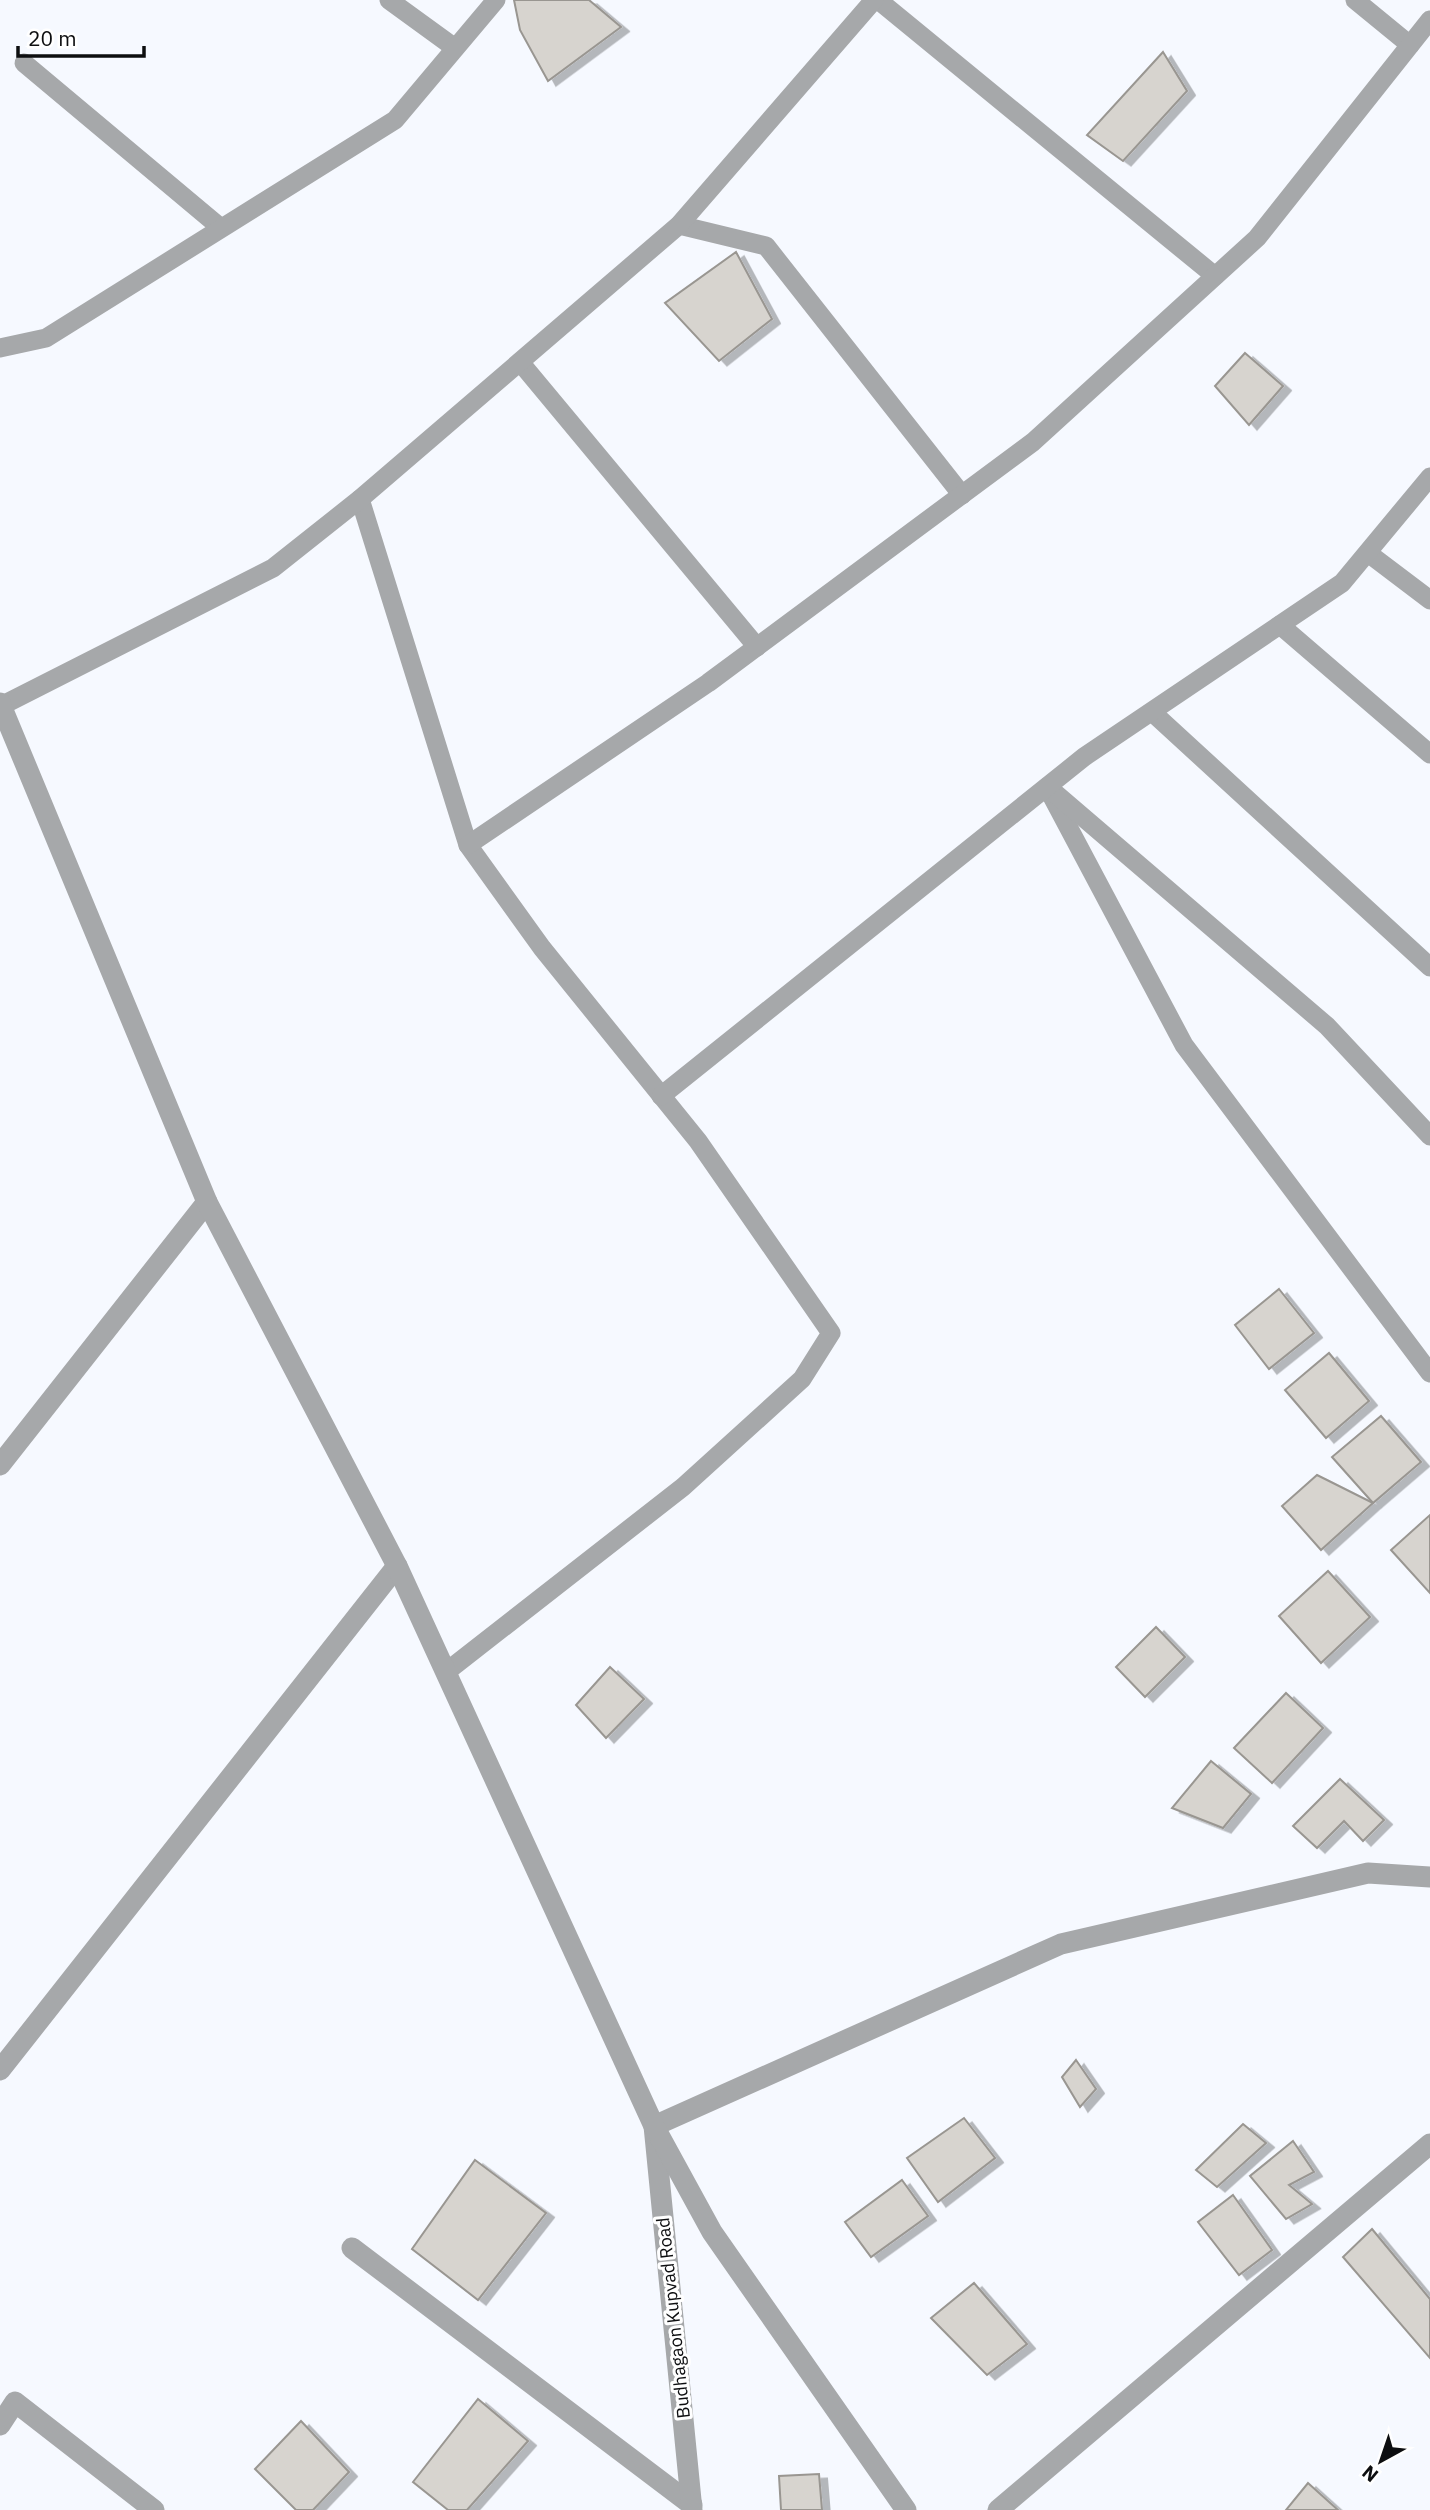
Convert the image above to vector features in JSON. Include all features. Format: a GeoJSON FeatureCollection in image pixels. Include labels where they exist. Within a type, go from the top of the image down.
{"type":"FeatureCollection","features":[{"type":"Feature","properties":{"kind":"street"},"geometry":{"type":"LineString","coordinates":[[0,705],[207,1202],[397,1566],[654,2126],[712,2232],[906,2510]]}},
{"type":"Feature","properties":{"kind":"street"},"geometry":{"type":"LineString","coordinates":[[0,1465],[207,1202]]}},
{"type":"Feature","properties":{"kind":"street"},"geometry":{"type":"LineString","coordinates":[[0,2070],[397,1566]]}},
{"type":"Feature","properties":{"kind":"street"},"geometry":{"type":"LineString","coordinates":[[654,2126],[1061,1944],[1368,1873],[1430,1877]]}},
{"type":"Feature","properties":{"kind":"street","name":"Budhagaon Kupvad Road"},"geometry":{"type":"LineString","coordinates":[[654,2126],[692,2507]]}},
{"type":"Feature","properties":{"kind":"street"},"geometry":{"type":"LineString","coordinates":[[998,2510],[1430,2144]]}},
{"type":"Feature","properties":{"kind":"street"},"geometry":{"type":"LineString","coordinates":[[352,2248],[692,2507]]}},
{"type":"Feature","properties":{"kind":"street"},"geometry":{"type":"LineString","coordinates":[[0,2425],[7,2396],[154,2510]]}},
{"type":"Feature","properties":{"kind":"lane"},"geometry":{"type":"LineString","coordinates":[[389,0],[455,48]]}},
{"type":"Feature","properties":{"kind":"lane"},"geometry":{"type":"LineString","coordinates":[[0,348],[47,338],[395,120],[496,0]]}},
{"type":"Feature","properties":{"kind":"lane"},"geometry":{"type":"LineString","coordinates":[[0,705],[273,568],[360,499],[680,225],[876,0],[1215,276]]}},
{"type":"Feature","properties":{"kind":"lane"},"geometry":{"type":"LineString","coordinates":[[1355,0],[1410,45]]}},
{"type":"Feature","properties":{"kind":"lane"},"geometry":{"type":"LineString","coordinates":[[468,845],[708,683],[1033,442],[1256,238],[1430,20]]}},
{"type":"Feature","properties":{"kind":"lane"},"geometry":{"type":"LineString","coordinates":[[24,63],[221,228]]}},
{"type":"Feature","properties":{"kind":"lane"},"geometry":{"type":"LineString","coordinates":[[680,225],[766,246],[962,495]]}},
{"type":"Feature","properties":{"kind":"lane"},"geometry":{"type":"LineString","coordinates":[[520,362],[757,647]]}},
{"type":"Feature","properties":{"kind":"lane"},"geometry":{"type":"LineString","coordinates":[[662,1096],[1084,757],[1342,583],[1430,477]]}},
{"type":"Feature","properties":{"kind":"lane"},"geometry":{"type":"LineString","coordinates":[[360,499],[468,845],[542,948],[698,1141],[831,1333],[802,1379],[683,1487],[446,1672]]}},
{"type":"Feature","properties":{"kind":"lane"},"geometry":{"type":"LineString","coordinates":[[1368,553],[1430,600]]}},
{"type":"Feature","properties":{"kind":"lane"},"geometry":{"type":"LineString","coordinates":[[1280,625],[1430,754]]}},
{"type":"Feature","properties":{"kind":"lane"},"geometry":{"type":"LineString","coordinates":[[1152,712],[1430,967]]}},
{"type":"Feature","properties":{"kind":"lane"},"geometry":{"type":"LineString","coordinates":[[1047,787],[1327,1026],[1430,1136]]}},
{"type":"Feature","properties":{"kind":"lane"},"geometry":{"type":"LineString","coordinates":[[1047,787],[1184,1045],[1430,1373]]}},
{"type":"Feature","properties":{"kind":"building"},"geometry":{"type":"Polygon","coordinates":[[[514,0],[589,0],[621,27],[548,81],[520,30],[514,0]]]}},
{"type":"Feature","properties":{"kind":"building"},"geometry":{"type":"Polygon","coordinates":[[[1163,52],[1187,91],[1123,161],[1087,135],[1163,52]]]}},
{"type":"Feature","properties":{"kind":"building"},"geometry":{"type":"Polygon","coordinates":[[[736,252],[772,319],[719,361],[665,303],[736,252]]]}},
{"type":"Feature","properties":{"kind":"building"},"geometry":{"type":"Polygon","coordinates":[[[1245,353],[1283,386],[1249,425],[1215,386],[1245,353]]]}},
{"type":"Feature","properties":{"kind":"building"},"geometry":{"type":"Polygon","coordinates":[[[1279,1289],[1314,1333],[1269,1369],[1235,1325],[1279,1289]]]}},
{"type":"Feature","properties":{"kind":"building"},"geometry":{"type":"Polygon","coordinates":[[[1329,1353],[1369,1401],[1326,1438],[1285,1390],[1329,1353]]]}},
{"type":"Feature","properties":{"kind":"building"},"geometry":{"type":"Polygon","coordinates":[[[1381,1416],[1421,1462],[1373,1503],[1332,1457],[1381,1416]]]}},
{"type":"Feature","properties":{"kind":"building"},"geometry":{"type":"Polygon","coordinates":[[[1317,1475],[1373,1503],[1321,1550],[1282,1506],[1317,1475]]]}},
{"type":"Feature","properties":{"kind":"building"},"geometry":{"type":"Polygon","coordinates":[[[1430,1515],[1430,1593],[1391,1550],[1430,1515]]]}},
{"type":"Feature","properties":{"kind":"building"},"geometry":{"type":"Polygon","coordinates":[[[1328,1571],[1370,1617],[1321,1663],[1279,1616],[1328,1571]]]}},
{"type":"Feature","properties":{"kind":"building"},"geometry":{"type":"Polygon","coordinates":[[[1156,1627],[1185,1657],[1145,1697],[1116,1667],[1156,1627]]]}},
{"type":"Feature","properties":{"kind":"building"},"geometry":{"type":"Polygon","coordinates":[[[610,1667],[644,1699],[606,1738],[576,1705],[610,1667]]]}},
{"type":"Feature","properties":{"kind":"building"},"geometry":{"type":"Polygon","coordinates":[[[1286,1693],[1323,1728],[1272,1783],[1234,1748],[1286,1693]]]}},
{"type":"Feature","properties":{"kind":"building"},"geometry":{"type":"Polygon","coordinates":[[[1211,1761],[1251,1794],[1223,1828],[1172,1808],[1211,1761]]]}},
{"type":"Feature","properties":{"kind":"building"},"geometry":{"type":"Polygon","coordinates":[[[1340,1779],[1384,1820],[1363,1841],[1344,1821],[1317,1848],[1293,1826],[1340,1779]]]}},
{"type":"Feature","properties":{"kind":"building"},"geometry":{"type":"Polygon","coordinates":[[[1076,2060],[1096,2089],[1080,2107],[1062,2077],[1076,2060]]]}},
{"type":"Feature","properties":{"kind":"building"},"geometry":{"type":"Polygon","coordinates":[[[964,2118],[995,2158],[938,2202],[907,2158],[964,2118]]]}},
{"type":"Feature","properties":{"kind":"building"},"geometry":{"type":"Polygon","coordinates":[[[1243,2124],[1266,2143],[1217,2187],[1196,2170],[1243,2124]]]}},
{"type":"Feature","properties":{"kind":"building"},"geometry":{"type":"Polygon","coordinates":[[[1293,2141],[1314,2172],[1289,2185],[1312,2204],[1286,2219],[1250,2176],[1293,2141]]]}},
{"type":"Feature","properties":{"kind":"building"},"geometry":{"type":"Polygon","coordinates":[[[475,2160],[546,2213],[478,2300],[412,2249],[475,2160]]]}},
{"type":"Feature","properties":{"kind":"building"},"geometry":{"type":"Polygon","coordinates":[[[902,2180],[928,2216],[871,2257],[845,2222],[902,2180]]]}},
{"type":"Feature","properties":{"kind":"building"},"geometry":{"type":"Polygon","coordinates":[[[1233,2195],[1272,2250],[1239,2275],[1198,2222],[1233,2195]]]}},
{"type":"Feature","properties":{"kind":"building"},"geometry":{"type":"Polygon","coordinates":[[[1372,2229],[1430,2299],[1430,2358],[1343,2257],[1372,2229]]]}},
{"type":"Feature","properties":{"kind":"building"},"geometry":{"type":"Polygon","coordinates":[[[974,2283],[1027,2344],[987,2375],[931,2318],[974,2283]]]}},
{"type":"Feature","properties":{"kind":"building"},"geometry":{"type":"Polygon","coordinates":[[[478,2399],[528,2441],[467,2510],[448,2510],[413,2482],[478,2399]]]}},
{"type":"Feature","properties":{"kind":"building"},"geometry":{"type":"Polygon","coordinates":[[[301,2421],[349,2472],[313,2510],[296,2510],[255,2469],[301,2421]]]}},
{"type":"Feature","properties":{"kind":"building"},"geometry":{"type":"Polygon","coordinates":[[[819,2474],[822,2510],[781,2510],[779,2476],[819,2474]]]}},
{"type":"Feature","properties":{"kind":"building"},"geometry":{"type":"Polygon","coordinates":[[[1308,2483],[1338,2510],[1286,2510],[1308,2483]]]}}]}
